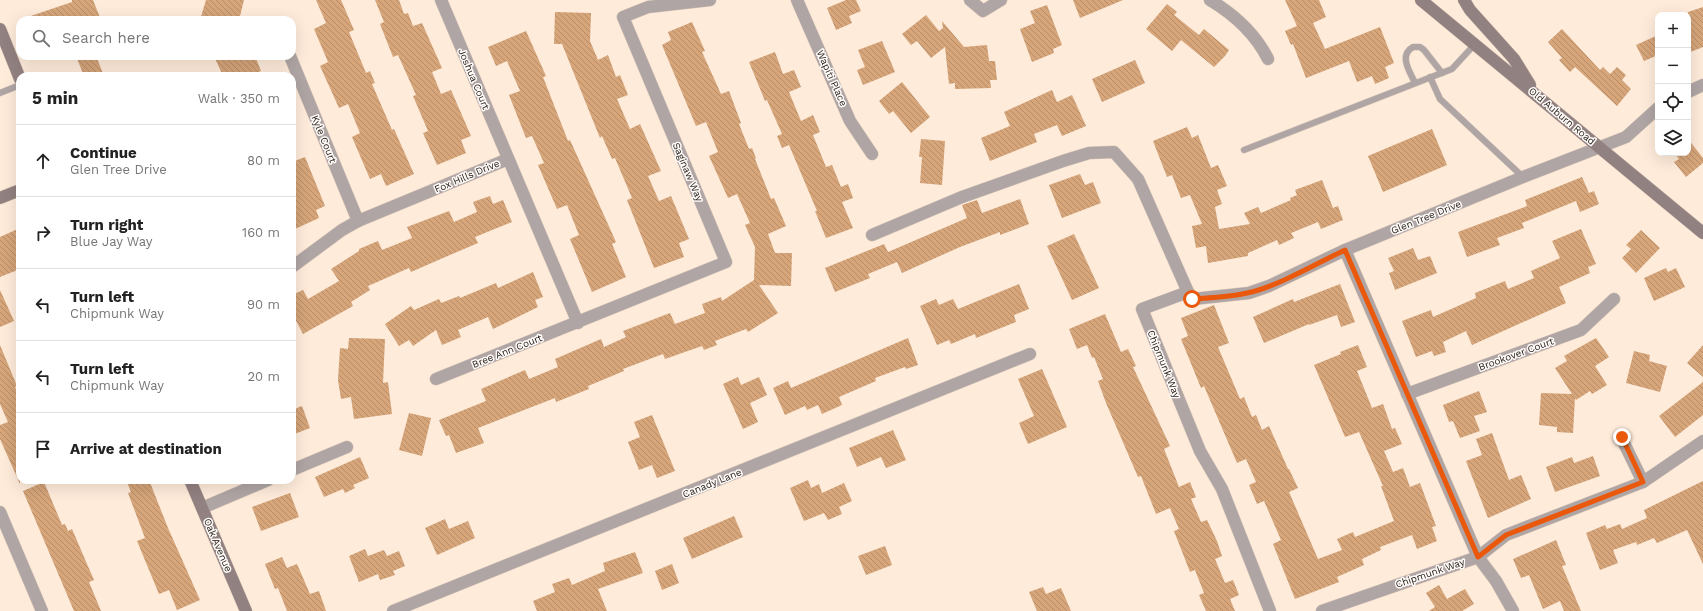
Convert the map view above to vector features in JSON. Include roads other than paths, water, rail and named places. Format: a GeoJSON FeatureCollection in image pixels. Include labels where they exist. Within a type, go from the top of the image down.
{"type":"FeatureCollection","features":[{"type":"Feature","properties":{"kind":"main road","name":"Old Auburn Road"},"geometry":{"type":"LineString","coordinates":[[1421,0],[1703,233]]}},
{"type":"Feature","properties":{"kind":"main road"},"geometry":{"type":"LineString","coordinates":[[1464,0],[1470,10],[1514,58],[1536,95]]}},
{"type":"Feature","properties":{"kind":"main road"},"geometry":{"type":"LineString","coordinates":[[0,29],[17,72]]}},
{"type":"Feature","properties":{"kind":"main road"},"geometry":{"type":"LineString","coordinates":[[0,198],[16,192]]}},
{"type":"Feature","properties":{"kind":"main road","name":"Oak Avenue"},"geometry":{"type":"LineString","coordinates":[[192,484],[246,611]]}},
{"type":"Feature","properties":{"kind":"street","name":"Joshua Court"},"geometry":{"type":"LineString","coordinates":[[441,0],[508,158]]}},
{"type":"Feature","properties":{"kind":"street","name":"Saginaw Way"},"geometry":{"type":"LineString","coordinates":[[578,323],[726,262],[623,17],[648,7],[710,0]]}},
{"type":"Feature","properties":{"kind":"street","name":"Wapiti Place"},"geometry":{"type":"LineString","coordinates":[[797,0],[850,121],[872,154]]}},
{"type":"Feature","properties":{"kind":"street"},"geometry":{"type":"LineString","coordinates":[[970,0],[983,11],[1001,0]]}},
{"type":"Feature","properties":{"kind":"street"},"geometry":{"type":"LineString","coordinates":[[1210,0],[1242,22],[1257,40],[1268,59]]}},
{"type":"Feature","properties":{"kind":"street","name":"Kyle Court"},"geometry":{"type":"LineString","coordinates":[[292,60],[358,221]]}},
{"type":"Feature","properties":{"kind":"street"},"geometry":{"type":"LineString","coordinates":[[1691,91],[1703,85]]}},
{"type":"Feature","properties":{"kind":"street","name":"Glen Tree Drive"},"geometry":{"type":"LineString","coordinates":[[1188,292],[1192,299],[1226,297],[1249,293],[1269,286],[1345,250],[1599,146],[1626,137],[1655,111]]}},
{"type":"Feature","properties":{"kind":"street"},"geometry":{"type":"LineString","coordinates":[[872,235],[962,198],[1063,161],[1089,153],[1114,152],[1128,165],[1138,178],[1188,292]]}},
{"type":"Feature","properties":{"kind":"street","name":"Fox Hills Drive"},"geometry":{"type":"LineString","coordinates":[[296,264],[342,230],[358,221],[508,158],[578,323]]}},
{"type":"Feature","properties":{"kind":"street"},"geometry":{"type":"LineString","coordinates":[[1345,250],[1478,557],[1496,581],[1513,611]]}},
{"type":"Feature","properties":{"kind":"street","name":"Chipmunk Way"},"geometry":{"type":"LineString","coordinates":[[1188,292],[1142,309],[1200,451],[1222,489],[1270,611]]}},
{"type":"Feature","properties":{"kind":"street","name":"Brookover Court"},"geometry":{"type":"LineString","coordinates":[[1408,394],[1581,330],[1614,300]]}},
{"type":"Feature","properties":{"kind":"street","name":"Bree Ann Court"},"geometry":{"type":"LineString","coordinates":[[436,379],[578,323]]}},
{"type":"Feature","properties":{"kind":"street","name":"Canady Lane"},"geometry":{"type":"LineString","coordinates":[[393,611],[1030,354]]}},
{"type":"Feature","properties":{"kind":"street"},"geometry":{"type":"LineString","coordinates":[[1622,437],[1643,482]]}},
{"type":"Feature","properties":{"kind":"street","name":"Chipmunk Way"},"geometry":{"type":"LineString","coordinates":[[1322,611],[1478,557],[1506,535],[1643,482],[1703,441]]}},
{"type":"Feature","properties":{"kind":"street"},"geometry":{"type":"LineString","coordinates":[[296,468],[347,447]]}},
{"type":"Feature","properties":{"kind":"street"},"geometry":{"type":"LineString","coordinates":[[202,508],[259,484]]}},
{"type":"Feature","properties":{"kind":"street"},"geometry":{"type":"LineString","coordinates":[[0,512],[42,611]]}},
{"type":"Feature","properties":{"kind":"lane"},"geometry":{"type":"LineString","coordinates":[[1244,150],[1452,69],[1475,44]]}},
{"type":"Feature","properties":{"kind":"lane"},"geometry":{"type":"LineString","coordinates":[[1415,83],[1405,58],[1406,53],[1413,47],[1420,47],[1424,50],[1442,73]]}},
{"type":"Feature","properties":{"kind":"lane"},"geometry":{"type":"LineString","coordinates":[[1430,77],[1440,99],[1523,177]]}},
{"type":"Feature","properties":{"kind":"lane"},"geometry":{"type":"LineString","coordinates":[[0,93],[16,87]]}}]}
